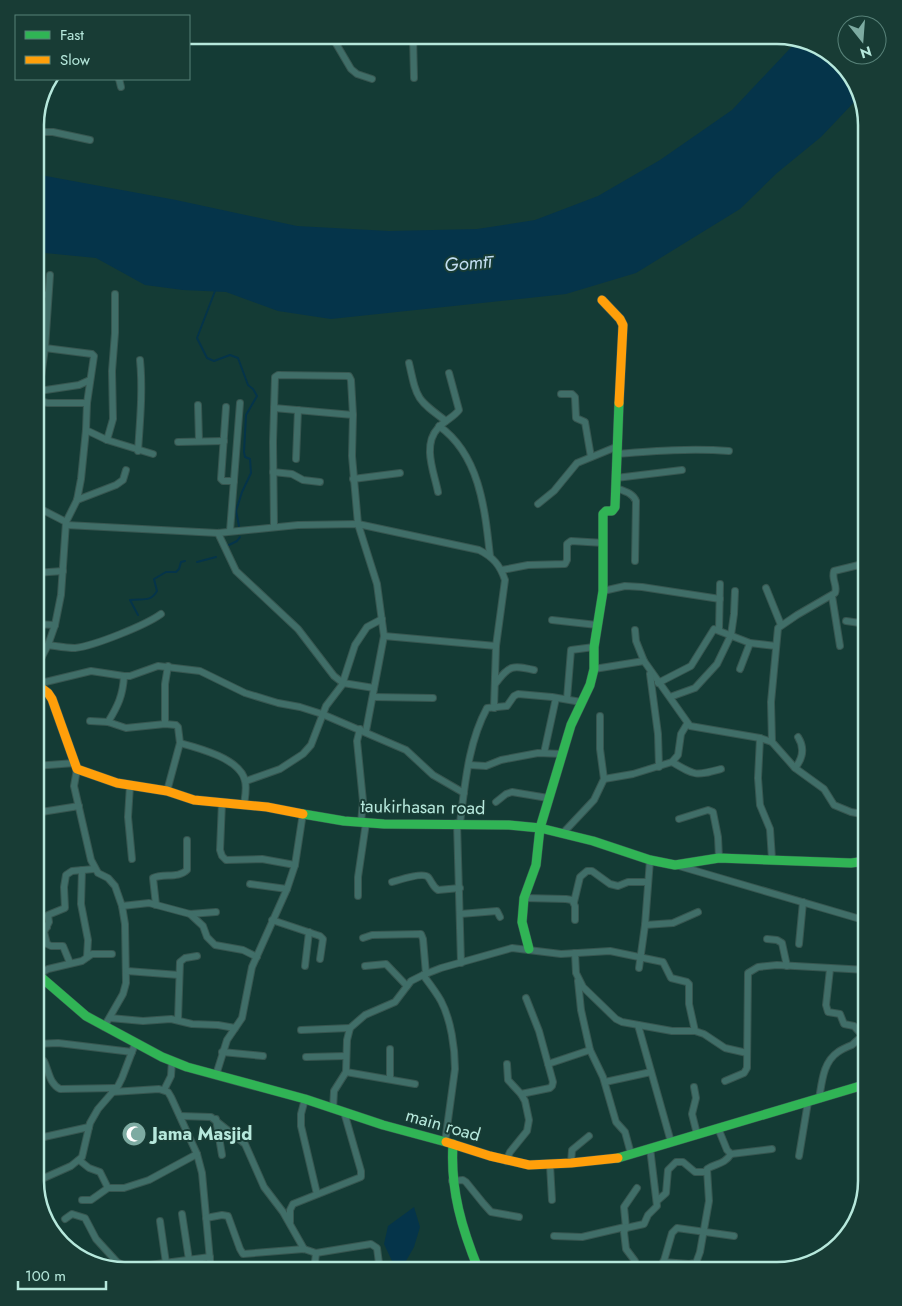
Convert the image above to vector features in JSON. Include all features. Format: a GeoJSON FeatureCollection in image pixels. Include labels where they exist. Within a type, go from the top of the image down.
{"type":"FeatureCollection","features":[{"type":"Feature","properties":{"kind":"street"},"geometry":{"type":"LineString","coordinates":[[336,44],[351,69],[357,74],[372,79]]}},
{"type":"Feature","properties":{"kind":"street"},"geometry":{"type":"LineString","coordinates":[[412,44],[414,78]]}},
{"type":"Feature","properties":{"kind":"street"},"geometry":{"type":"LineString","coordinates":[[119,80],[121,87]]}},
{"type":"Feature","properties":{"kind":"street"},"geometry":{"type":"LineString","coordinates":[[44,132],[53,132],[90,140]]}},
{"type":"Feature","properties":{"kind":"street"},"geometry":{"type":"LineString","coordinates":[[44,355],[50,275]]}},
{"type":"Feature","properties":{"kind":"street"},"geometry":{"type":"LineString","coordinates":[[44,294],[48,294]]}},
{"type":"Feature","properties":{"kind":"street"},"geometry":{"type":"LineString","coordinates":[[107,440],[113,419],[112,371],[115,333],[115,294]]}},
{"type":"Feature","properties":{"kind":"street"},"geometry":{"type":"LineString","coordinates":[[529,949],[522,922],[524,898],[536,865],[540,828],[548,798],[571,725],[590,685],[594,668],[594,647],[603,591],[603,514],[615,509],[622,325],[620,319],[602,300]]}},
{"type":"Feature","properties":{"kind":"street"},"geometry":{"type":"LineString","coordinates":[[44,653],[55,625],[62,595],[66,524],[77,500],[94,355],[45,348]]}},
{"type":"Feature","properties":{"kind":"street"},"geometry":{"type":"LineString","coordinates":[[138,451],[140,360]]}},
{"type":"Feature","properties":{"kind":"street"},"geometry":{"type":"LineString","coordinates":[[409,363],[417,396],[427,408],[446,421]]}},
{"type":"Feature","properties":{"kind":"street"},"geometry":{"type":"LineString","coordinates":[[438,492],[430,453],[432,436],[439,426],[459,410],[449,373]]}},
{"type":"Feature","properties":{"kind":"street"},"geometry":{"type":"LineString","coordinates":[[274,528],[274,378],[276,375],[349,376],[351,380],[353,415],[353,479],[358,524],[377,584],[384,636],[373,697],[363,730],[357,741],[363,800],[358,896]]}},
{"type":"Feature","properties":{"kind":"street"},"geometry":{"type":"LineString","coordinates":[[44,390],[78,385],[90,380]]}},
{"type":"Feature","properties":{"kind":"street"},"geometry":{"type":"LineString","coordinates":[[561,394],[572,394],[575,397],[576,418],[585,422],[591,457]]}},
{"type":"Feature","properties":{"kind":"street"},"geometry":{"type":"LineString","coordinates":[[44,402],[87,403]]}},
{"type":"Feature","properties":{"kind":"street"},"geometry":{"type":"LineString","coordinates":[[230,531],[240,402]]}},
{"type":"Feature","properties":{"kind":"street"},"geometry":{"type":"LineString","coordinates":[[198,405],[199,441]]}},
{"type":"Feature","properties":{"kind":"street"},"geometry":{"type":"LineString","coordinates":[[226,407],[221,479],[223,481],[234,481]]}},
{"type":"Feature","properties":{"kind":"street"},"geometry":{"type":"LineString","coordinates":[[274,408],[353,415]]}},
{"type":"Feature","properties":{"kind":"street"},"geometry":{"type":"LineString","coordinates":[[296,458],[298,410]]}},
{"type":"Feature","properties":{"kind":"street"},"geometry":{"type":"LineString","coordinates":[[439,426],[454,438],[471,464],[486,519],[490,556]]}},
{"type":"Feature","properties":{"kind":"street"},"geometry":{"type":"LineString","coordinates":[[86,430],[107,440],[153,454]]}},
{"type":"Feature","properties":{"kind":"street"},"geometry":{"type":"LineString","coordinates":[[178,442],[224,441]]}},
{"type":"Feature","properties":{"kind":"street"},"geometry":{"type":"LineString","coordinates":[[538,504],[554,491],[577,463],[591,457],[616,451],[705,449],[729,451]]}},
{"type":"Feature","properties":{"kind":"street"},"geometry":{"type":"LineString","coordinates":[[77,500],[116,485],[123,480],[126,470]]}},
{"type":"Feature","properties":{"kind":"street"},"geometry":{"type":"LineString","coordinates":[[616,478],[682,470]]}},
{"type":"Feature","properties":{"kind":"street"},"geometry":{"type":"LineString","coordinates":[[273,472],[292,474],[303,480],[320,482]]}},
{"type":"Feature","properties":{"kind":"street"},"geometry":{"type":"LineString","coordinates":[[353,479],[400,472]]}},
{"type":"Feature","properties":{"kind":"street"},"geometry":{"type":"LineString","coordinates":[[616,488],[630,493],[636,501],[635,560]]}},
{"type":"Feature","properties":{"kind":"street"},"geometry":{"type":"LineString","coordinates":[[44,511],[66,524],[218,533],[318,524],[358,524],[479,550],[490,556],[502,570],[505,580],[496,646],[494,708]]}},
{"type":"Feature","properties":{"kind":"street"},"geometry":{"type":"LineString","coordinates":[[218,533],[236,571],[292,623],[341,685],[374,688]]}},
{"type":"Feature","properties":{"kind":"street"},"geometry":{"type":"LineString","coordinates":[[502,570],[528,565],[565,564],[567,560],[567,544],[571,541],[604,543]]}},
{"type":"Feature","properties":{"kind":"street"},"geometry":{"type":"LineString","coordinates":[[772,742],[772,702],[777,631],[781,625],[832,596],[837,589],[834,571],[858,565]]}},
{"type":"Feature","properties":{"kind":"street"},"geometry":{"type":"LineString","coordinates":[[44,572],[63,571]]}},
{"type":"Feature","properties":{"kind":"street"},"geometry":{"type":"LineString","coordinates":[[719,630],[720,584]]}},
{"type":"Feature","properties":{"kind":"street"},"geometry":{"type":"LineString","coordinates":[[603,591],[625,586],[642,587],[720,599]]}},
{"type":"Feature","properties":{"kind":"street"},"geometry":{"type":"LineString","coordinates":[[766,588],[781,625]]}},
{"type":"Feature","properties":{"kind":"street"},"geometry":{"type":"LineString","coordinates":[[670,697],[695,688],[717,664],[730,635],[734,614],[735,591]]}},
{"type":"Feature","properties":{"kind":"street"},"geometry":{"type":"LineString","coordinates":[[832,596],[840,646]]}},
{"type":"Feature","properties":{"kind":"street"},"geometry":{"type":"LineString","coordinates":[[48,645],[74,648],[91,644],[152,621],[161,614]]}},
{"type":"Feature","properties":{"kind":"street"},"geometry":{"type":"LineString","coordinates":[[246,781],[280,770],[303,754],[311,745],[322,714],[341,685],[359,639],[366,627],[382,619]]}},
{"type":"Feature","properties":{"kind":"street"},"geometry":{"type":"LineString","coordinates":[[552,620],[597,625]]}},
{"type":"Feature","properties":{"kind":"street"},"geometry":{"type":"LineString","coordinates":[[846,621],[858,623]]}},
{"type":"Feature","properties":{"kind":"street"},"geometry":{"type":"LineString","coordinates":[[44,624],[55,625]]}},
{"type":"Feature","properties":{"kind":"street"},"geometry":{"type":"LineString","coordinates":[[634,630],[644,662],[687,724],[694,728],[760,738],[772,742],[795,768],[824,789],[834,805],[838,808],[858,813]]}},
{"type":"Feature","properties":{"kind":"street"},"geometry":{"type":"LineString","coordinates":[[658,683],[691,666],[699,656],[713,630],[719,630],[750,643],[776,646]]}},
{"type":"Feature","properties":{"kind":"street"},"geometry":{"type":"LineString","coordinates":[[384,636],[496,646]]}},
{"type":"Feature","properties":{"kind":"street"},"geometry":{"type":"LineString","coordinates":[[740,669],[750,643]]}},
{"type":"Feature","properties":{"kind":"street"},"geometry":{"type":"LineString","coordinates":[[567,699],[571,650],[594,647]]}},
{"type":"Feature","properties":{"kind":"street"},"geometry":{"type":"LineString","coordinates":[[594,668],[644,662]]}},
{"type":"Feature","properties":{"kind":"street"},"geometry":{"type":"LineString","coordinates":[[44,682],[91,671],[130,676],[158,666],[200,671],[245,693],[278,703],[300,707],[363,730],[406,750],[433,775],[464,793]]}},
{"type":"Feature","properties":{"kind":"street"},"geometry":{"type":"LineString","coordinates":[[165,724],[165,684],[168,666]]}},
{"type":"Feature","properties":{"kind":"street"},"geometry":{"type":"LineString","coordinates":[[495,684],[504,671],[513,667],[517,666],[534,670]]}},
{"type":"Feature","properties":{"kind":"street"},"geometry":{"type":"LineString","coordinates":[[649,670],[658,734],[659,767]]}},
{"type":"Feature","properties":{"kind":"street"},"geometry":{"type":"LineString","coordinates":[[108,722],[117,708],[123,692],[124,676]]}},
{"type":"Feature","properties":{"kind":"street"},"geometry":{"type":"LineString","coordinates":[[44,692],[52,699],[76,766],[74,786],[94,869],[112,882],[122,906],[125,924],[127,971],[124,994],[104,1027]]}},
{"type":"Feature","properties":{"kind":"street"},"geometry":{"type":"LineString","coordinates":[[460,963],[459,823],[475,735],[481,720],[487,708],[507,706],[514,696],[518,694],[581,702]]}},
{"type":"Feature","properties":{"kind":"street"},"geometry":{"type":"LineString","coordinates":[[373,697],[433,698]]}},
{"type":"Feature","properties":{"kind":"street"},"geometry":{"type":"LineString","coordinates":[[544,753],[556,698]]}},
{"type":"Feature","properties":{"kind":"street"},"geometry":{"type":"LineString","coordinates":[[563,833],[594,800],[604,779],[600,749],[600,716]]}},
{"type":"Feature","properties":{"kind":"street"},"geometry":{"type":"LineString","coordinates":[[90,721],[108,722],[126,728],[165,724],[176,725],[178,727],[180,743],[167,791]]}},
{"type":"Feature","properties":{"kind":"street"},"geometry":{"type":"LineString","coordinates":[[604,779],[633,774],[672,762],[678,755],[681,734],[687,724]]}},
{"type":"Feature","properties":{"kind":"street"},"geometry":{"type":"LineString","coordinates":[[795,768],[801,760],[803,748],[798,737]]}},
{"type":"Feature","properties":{"kind":"street"},"geometry":{"type":"LineString","coordinates":[[760,738],[758,778],[760,805],[770,829],[772,859]]}},
{"type":"Feature","properties":{"kind":"street"},"geometry":{"type":"LineString","coordinates":[[180,743],[229,761],[240,770],[246,781],[244,805]]}},
{"type":"Feature","properties":{"kind":"street"},"geometry":{"type":"LineString","coordinates":[[469,765],[486,766],[521,755],[562,754]]}},
{"type":"Feature","properties":{"kind":"street"},"geometry":{"type":"LineString","coordinates":[[672,762],[692,774],[699,775],[721,769]]}},
{"type":"Feature","properties":{"kind":"street"},"geometry":{"type":"LineString","coordinates":[[44,766],[76,766]]}},
{"type":"Feature","properties":{"kind":"street","name":"taukirhasan road"},"geometry":{"type":"LineString","coordinates":[[76,766],[118,782],[167,791],[194,800],[266,807],[363,823],[509,824],[540,828],[563,833],[650,860],[675,865],[719,858],[858,862]]}},
{"type":"Feature","properties":{"kind":"street"},"geometry":{"type":"LineString","coordinates":[[130,785],[128,825],[132,859]]}},
{"type":"Feature","properties":{"kind":"street"},"geometry":{"type":"LineString","coordinates":[[496,802],[512,792],[548,798]]}},
{"type":"Feature","properties":{"kind":"street"},"geometry":{"type":"LineString","coordinates":[[222,802],[220,850],[226,860],[262,859],[295,865]]}},
{"type":"Feature","properties":{"kind":"street"},"geometry":{"type":"LineString","coordinates":[[44,812],[79,806]]}},
{"type":"Feature","properties":{"kind":"street"},"geometry":{"type":"LineString","coordinates":[[679,819],[708,810],[713,812],[718,837],[719,858]]}},
{"type":"Feature","properties":{"kind":"street"},"geometry":{"type":"LineString","coordinates":[[216,1075],[227,1040],[242,1018],[248,983],[257,956],[287,889],[295,865],[303,813]]}},
{"type":"Feature","properties":{"kind":"street"},"geometry":{"type":"LineString","coordinates":[[156,905],[153,878],[157,876],[179,875],[187,870],[188,840]]}},
{"type":"Feature","properties":{"kind":"street"},"geometry":{"type":"LineString","coordinates":[[638,968],[645,925],[650,860]]}},
{"type":"Feature","properties":{"kind":"street"},"geometry":{"type":"LineString","coordinates":[[675,865],[858,918]]}},
{"type":"Feature","properties":{"kind":"street"},"geometry":{"type":"LineString","coordinates":[[70,963],[63,946],[47,944],[44,932],[47,927],[48,914],[65,908],[64,888],[66,875],[72,871],[94,869]]}},
{"type":"Feature","properties":{"kind":"street"},"geometry":{"type":"LineString","coordinates":[[82,870],[81,904],[88,940],[86,958]]}},
{"type":"Feature","properties":{"kind":"street"},"geometry":{"type":"LineString","coordinates":[[574,920],[574,902],[580,877],[587,871],[592,871],[610,884],[618,886],[628,882],[648,882]]}},
{"type":"Feature","properties":{"kind":"street"},"geometry":{"type":"LineString","coordinates":[[392,882],[423,874],[428,877],[435,889],[460,888]]}},
{"type":"Feature","properties":{"kind":"street"},"geometry":{"type":"LineString","coordinates":[[250,884],[287,889]]}},
{"type":"Feature","properties":{"kind":"street"},"geometry":{"type":"LineString","coordinates":[[524,898],[566,899],[574,902]]}},
{"type":"Feature","properties":{"kind":"street"},"geometry":{"type":"LineString","coordinates":[[799,944],[803,902]]}},
{"type":"Feature","properties":{"kind":"street"},"geometry":{"type":"LineString","coordinates":[[122,906],[141,903],[190,914],[216,912]]}},
{"type":"Feature","properties":{"kind":"street"},"geometry":{"type":"LineString","coordinates":[[460,914],[497,911],[500,918]]}},
{"type":"Feature","properties":{"kind":"street"},"geometry":{"type":"LineString","coordinates":[[645,925],[673,922],[698,912]]}},
{"type":"Feature","properties":{"kind":"street"},"geometry":{"type":"LineString","coordinates":[[190,914],[203,926],[207,937],[216,945],[243,950],[257,956]]}},
{"type":"Feature","properties":{"kind":"street"},"geometry":{"type":"LineString","coordinates":[[272,920],[309,932],[323,939],[320,959]]}},
{"type":"Feature","properties":{"kind":"street"},"geometry":{"type":"LineString","coordinates":[[305,966],[309,932]]}},
{"type":"Feature","properties":{"kind":"street"},"geometry":{"type":"LineString","coordinates":[[363,938],[372,935],[418,932],[423,939],[425,974],[447,1015],[455,1060],[449,1143],[452,1181],[461,1224],[476,1262]]}},
{"type":"Feature","properties":{"kind":"street"},"geometry":{"type":"LineString","coordinates":[[767,940],[782,942],[787,966]]}},
{"type":"Feature","properties":{"kind":"street"},"geometry":{"type":"LineString","coordinates":[[333,1109],[334,1091],[346,1072],[350,1028],[365,1014],[395,1002],[411,982],[425,974],[512,948],[561,954],[610,951],[663,962],[671,978],[689,984],[689,1004],[695,1031]]}},
{"type":"Feature","properties":{"kind":"street"},"geometry":{"type":"LineString","coordinates":[[575,953],[581,1010],[590,1050],[604,1082],[616,1122],[625,1132],[631,1154]]}},
{"type":"Feature","properties":{"kind":"street"},"geometry":{"type":"LineString","coordinates":[[44,971],[82,961],[92,954],[112,954]]}},
{"type":"Feature","properties":{"kind":"street"},"geometry":{"type":"LineString","coordinates":[[178,1020],[180,962],[197,956]]}},
{"type":"Feature","properties":{"kind":"street"},"geometry":{"type":"LineString","coordinates":[[365,966],[386,964],[407,986]]}},
{"type":"Feature","properties":{"kind":"street"},"geometry":{"type":"LineString","coordinates":[[725,1081],[746,1071],[748,973],[758,967],[777,965],[858,971]]}},
{"type":"Feature","properties":{"kind":"street"},"geometry":{"type":"LineString","coordinates":[[830,969],[826,1004],[828,1012],[840,1014],[844,1024],[854,1026],[858,1029]]}},
{"type":"Feature","properties":{"kind":"street"},"geometry":{"type":"LineString","coordinates":[[127,971],[179,975]]}},
{"type":"Feature","properties":{"kind":"street"},"geometry":{"type":"LineString","coordinates":[[577,977],[583,987],[622,1022],[672,1031],[695,1031],[704,1034],[725,1048],[747,1053]]}},
{"type":"Feature","properties":{"kind":"street","name":"main road"},"geometry":{"type":"LineString","coordinates":[[44,980],[73,1006],[134,1048],[216,1075],[305,1099],[383,1125],[506,1161],[529,1165],[603,1160],[631,1154],[858,1087]]}},
{"type":"Feature","properties":{"kind":"street"},"geometry":{"type":"LineString","coordinates":[[521,1094],[552,1086],[553,1082],[539,1031],[526,998]]}},
{"type":"Feature","properties":{"kind":"street"},"geometry":{"type":"LineString","coordinates":[[110,1018],[143,1021],[178,1020],[192,1024],[235,1028]]}},
{"type":"Feature","properties":{"kind":"street"},"geometry":{"type":"LineString","coordinates":[[638,1025],[671,1142]]}},
{"type":"Feature","properties":{"kind":"street"},"geometry":{"type":"LineString","coordinates":[[301,1030],[350,1028]]}},
{"type":"Feature","properties":{"kind":"street"},"geometry":{"type":"LineString","coordinates":[[819,1099],[823,1075],[828,1063],[836,1053],[858,1039]]}},
{"type":"Feature","properties":{"kind":"street"},"geometry":{"type":"LineString","coordinates":[[44,1044],[134,1048],[122,1078],[98,1109],[89,1127],[84,1151],[79,1160],[71,1166],[44,1178]]}},
{"type":"Feature","properties":{"kind":"street"},"geometry":{"type":"LineString","coordinates":[[390,1049],[390,1079]]}},
{"type":"Feature","properties":{"kind":"street"},"geometry":{"type":"LineString","coordinates":[[548,1064],[590,1050]]}},
{"type":"Feature","properties":{"kind":"street"},"geometry":{"type":"LineString","coordinates":[[222,1052],[263,1056]]}},
{"type":"Feature","properties":{"kind":"street"},"geometry":{"type":"LineString","coordinates":[[306,1057],[346,1056]]}},
{"type":"Feature","properties":{"kind":"street"},"geometry":{"type":"LineString","coordinates":[[44,1061],[50,1079],[60,1089],[164,1090],[171,1097],[196,1154],[202,1173],[210,1262]]}},
{"type":"Feature","properties":{"kind":"street"},"geometry":{"type":"LineString","coordinates":[[164,1090],[171,1076],[172,1061]]}},
{"type":"Feature","properties":{"kind":"street"},"geometry":{"type":"LineString","coordinates":[[506,1161],[510,1152],[524,1136],[529,1126],[525,1101],[508,1080],[508,1064]]}},
{"type":"Feature","properties":{"kind":"street"},"geometry":{"type":"LineString","coordinates":[[346,1072],[414,1084]]}},
{"type":"Feature","properties":{"kind":"street"},"geometry":{"type":"LineString","coordinates":[[604,1082],[651,1072]]}},
{"type":"Feature","properties":{"kind":"street"},"geometry":{"type":"LineString","coordinates":[[694,1087],[696,1098],[692,1114],[697,1134]]}},
{"type":"Feature","properties":{"kind":"street"},"geometry":{"type":"LineString","coordinates":[[305,1099],[301,1114],[301,1126],[317,1194]]}},
{"type":"Feature","properties":{"kind":"street"},"geometry":{"type":"LineString","coordinates":[[799,1156],[808,1102]]}},
{"type":"Feature","properties":{"kind":"street"},"geometry":{"type":"LineString","coordinates":[[290,1224],[290,1210],[293,1204],[361,1176],[344,1112]]}},
{"type":"Feature","properties":{"kind":"street"},"geometry":{"type":"LineString","coordinates":[[180,1116],[205,1116],[216,1119],[245,1144],[269,1196],[283,1212],[304,1249]]}},
{"type":"Feature","properties":{"kind":"street"},"geometry":{"type":"LineString","coordinates":[[216,1119],[222,1155]]}},
{"type":"Feature","properties":{"kind":"street"},"geometry":{"type":"LineString","coordinates":[[44,1137],[89,1127]]}},
{"type":"Feature","properties":{"kind":"street"},"geometry":{"type":"LineString","coordinates":[[718,1128],[727,1150],[731,1154]]}},
{"type":"Feature","properties":{"kind":"street"},"geometry":{"type":"LineString","coordinates":[[571,1163],[572,1150],[589,1136]]}},
{"type":"Feature","properties":{"kind":"street"},"geometry":{"type":"LineString","coordinates":[[554,1236],[582,1237],[644,1224],[648,1215],[657,1206],[650,1148]]}},
{"type":"Feature","properties":{"kind":"street"},"geometry":{"type":"LineString","coordinates":[[731,1154],[772,1149]]}},
{"type":"Feature","properties":{"kind":"street"},"geometry":{"type":"LineString","coordinates":[[82,1200],[91,1200],[108,1188],[124,1188],[150,1180],[196,1154]]}},
{"type":"Feature","properties":{"kind":"street"},"geometry":{"type":"LineString","coordinates":[[696,1262],[709,1201],[707,1168],[722,1164],[731,1154]]}},
{"type":"Feature","properties":{"kind":"street"},"geometry":{"type":"LineString","coordinates":[[79,1160],[89,1168],[100,1172],[108,1188]]}},
{"type":"Feature","properties":{"kind":"street"},"geometry":{"type":"LineString","coordinates":[[657,1201],[666,1193],[668,1170],[676,1162],[683,1162],[695,1172],[707,1172]]}},
{"type":"Feature","properties":{"kind":"street"},"geometry":{"type":"LineString","coordinates":[[550,1164],[552,1200]]}},
{"type":"Feature","properties":{"kind":"street"},"geometry":{"type":"LineString","coordinates":[[452,1181],[466,1182],[482,1203],[492,1212],[519,1217]]}},
{"type":"Feature","properties":{"kind":"street"},"geometry":{"type":"LineString","coordinates":[[635,1262],[626,1249],[624,1208],[637,1188]]}},
{"type":"Feature","properties":{"kind":"street"},"geometry":{"type":"LineString","coordinates":[[65,1219],[72,1214],[85,1218],[96,1238],[118,1262]]}},
{"type":"Feature","properties":{"kind":"street"},"geometry":{"type":"LineString","coordinates":[[182,1214],[189,1260]]}},
{"type":"Feature","properties":{"kind":"street"},"geometry":{"type":"LineString","coordinates":[[206,1218],[222,1215],[228,1216],[240,1249],[244,1254],[304,1249],[316,1253],[371,1244],[377,1248],[379,1262]]}},
{"type":"Feature","properties":{"kind":"street"},"geometry":{"type":"LineString","coordinates":[[160,1221],[166,1262]]}},
{"type":"Feature","properties":{"kind":"street"},"geometry":{"type":"LineString","coordinates":[[663,1262],[674,1230],[680,1228],[734,1236]]}},
{"type":"Feature","properties":{"kind":"street"},"geometry":{"type":"LineString","coordinates":[[315,1262],[316,1253]]}},
{"type":"Feature","properties":{"kind":"street"},"geometry":{"type":"LineString","coordinates":[[174,1262],[210,1257]]}},
{"type":"Feature","properties":{"kind":"water","name":"Gomtī"},"geometry":{"type":"Polygon","coordinates":[[[792,46],[808,50],[826,61],[841,76],[852,94],[854,102],[821,137],[777,173],[740,209],[636,273],[566,294],[331,319],[278,311],[226,292],[183,290],[145,285],[96,258],[44,253],[44,176],[176,200],[297,226],[389,231],[477,229],[535,220],[598,196],[660,160],[732,110],[792,46]]]}},
{"type":"Feature","properties":{"kind":"water"},"geometry":{"type":"Polygon","coordinates":[[[414,1207],[420,1227],[414,1247],[406,1261],[392,1261],[384,1244],[388,1226],[414,1207]]]}},
{"type":"Feature","properties":{"kind":"waterway"},"geometry":{"type":"LineString","coordinates":[[215,291],[197,338],[207,358],[214,361],[230,355],[238,358],[248,385],[257,396],[246,415],[244,452],[245,457],[250,459],[251,473],[236,511],[239,526]]}},
{"type":"Feature","properties":{"kind":"waterway"},"geometry":{"type":"LineString","coordinates":[[229,545],[240,537]]}},
{"type":"Feature","properties":{"kind":"waterway"},"geometry":{"type":"LineString","coordinates":[[197,562],[216,557]]}},
{"type":"Feature","properties":{"kind":"waterway"},"geometry":{"type":"LineString","coordinates":[[138,615],[130,600],[149,599],[152,597],[157,591],[154,579],[166,572],[176,572],[181,562],[185,561]]}},
{"type":"Feature","properties":{"kind":"traffic: fast"},"geometry":{"type":"LineString","coordinates":[[529,949],[522,922],[524,898],[536,865],[540,828],[571,725],[590,685],[594,669],[594,647],[603,591],[603,514],[606,511],[612,511],[615,507],[619,403]]}},
{"type":"Feature","properties":{"kind":"traffic: fast"},"geometry":{"type":"LineString","coordinates":[[303,814],[344,821],[384,824],[509,825],[540,828],[593,841],[650,860],[675,865],[719,858],[858,862]]}},
{"type":"Feature","properties":{"kind":"traffic: fast"},"geometry":{"type":"LineString","coordinates":[[44,980],[86,1016],[162,1057],[187,1067],[305,1099],[383,1125],[446,1142]]}},
{"type":"Feature","properties":{"kind":"traffic: fast"},"geometry":{"type":"LineString","coordinates":[[618,1158],[858,1087]]}},
{"type":"Feature","properties":{"kind":"traffic: fast"},"geometry":{"type":"LineString","coordinates":[[453,1144],[453,1177],[458,1209],[476,1262]]}},
{"type":"Feature","properties":{"kind":"traffic: slow"},"geometry":{"type":"LineString","coordinates":[[602,300],[620,319],[623,325],[619,403]]}},
{"type":"Feature","properties":{"kind":"traffic: slow"},"geometry":{"type":"LineString","coordinates":[[44,690],[52,699],[77,769],[117,783],[167,791],[194,800],[267,807],[303,814]]}},
{"type":"Feature","properties":{"kind":"traffic: slow"},"geometry":{"type":"LineString","coordinates":[[446,1142],[490,1156],[529,1165],[618,1158]]}},
{"type":"Feature","properties":{"kind":"place","name":"Jama Masjid"},"geometry":{"type":"Point","coordinates":[134,1134]}}]}
